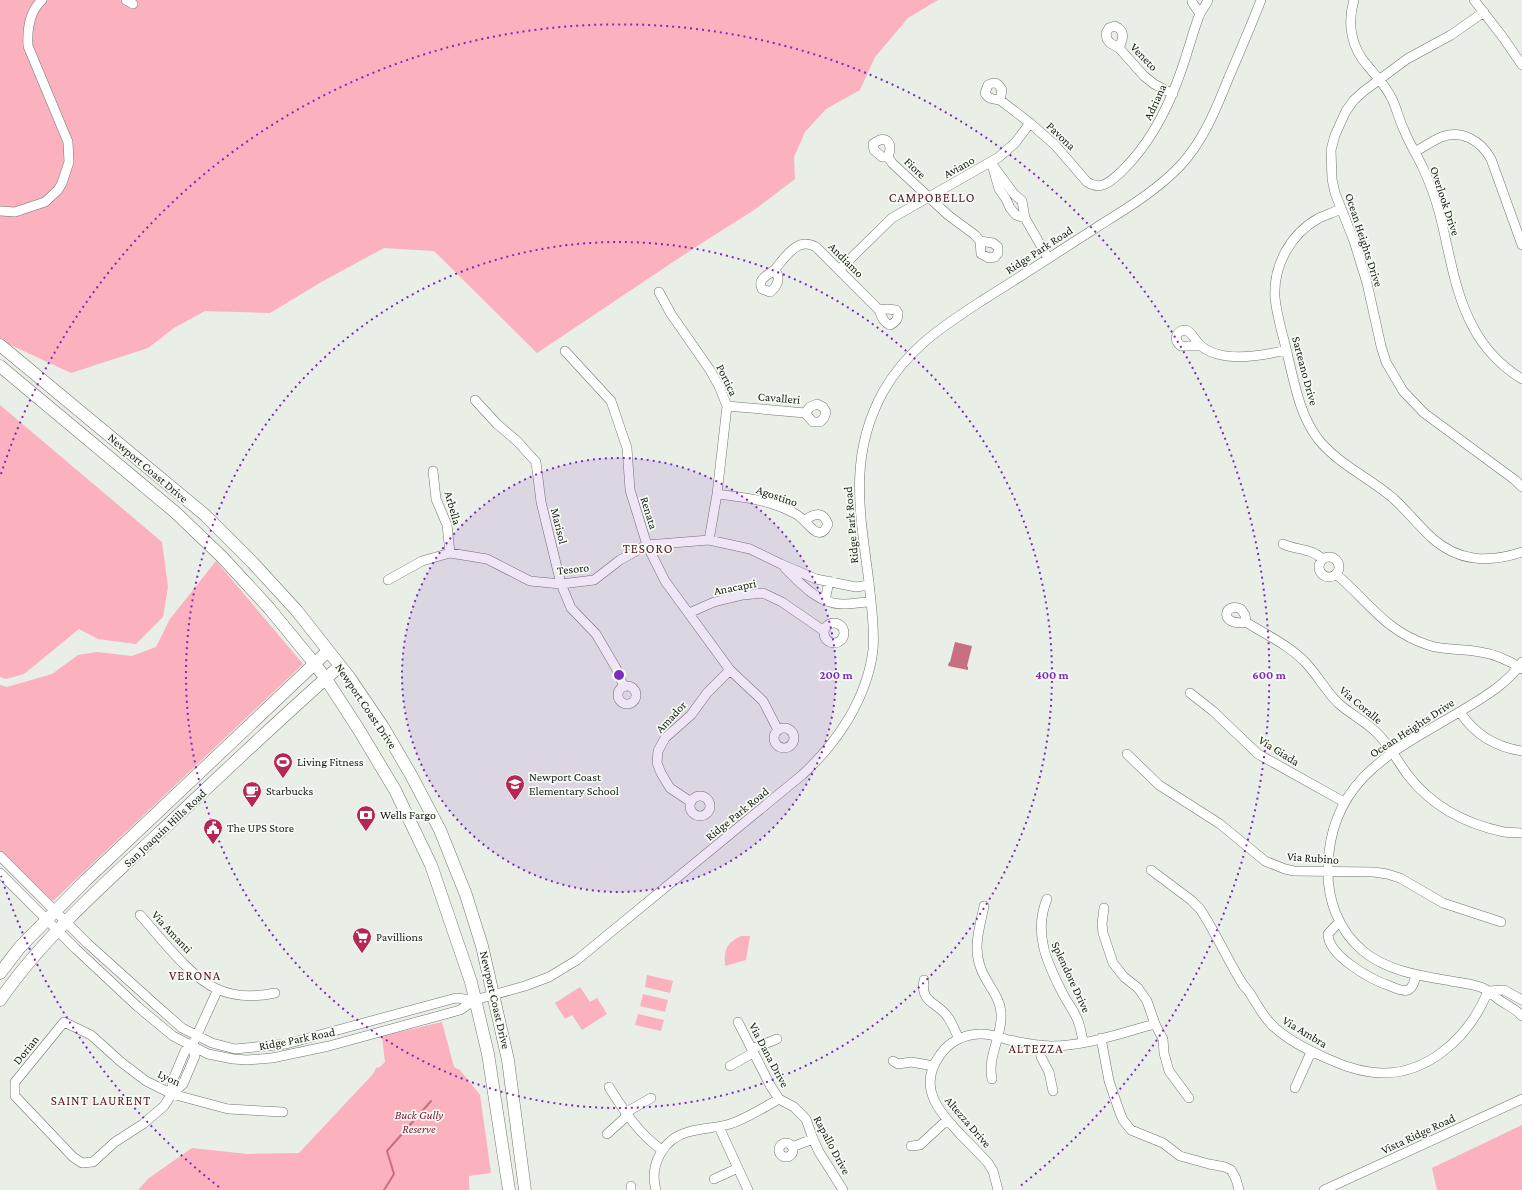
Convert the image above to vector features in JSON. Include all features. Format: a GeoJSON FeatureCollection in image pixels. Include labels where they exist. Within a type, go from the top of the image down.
{"type":"FeatureCollection","features":[{"type":"Feature","properties":{"kind":"main road","name":"Newport Coast Drive"},"geometry":{"type":"LineString","coordinates":[[0,345],[204,515],[253,562],[297,611],[328,650],[383,727],[411,775],[440,830],[466,895],[482,946],[508,1060],[525,1190]]}},
{"type":"Feature","properties":{"kind":"main road","name":"Newport Coast Drive"},"geometry":{"type":"LineString","coordinates":[[0,366],[175,512],[222,557],[269,608],[326,679],[395,790],[431,865],[475,1000],[488,1054],[509,1190]]}},
{"type":"Feature","properties":{"kind":"main road","name":"San Joaquin Hills Road"},"geometry":{"type":"LineString","coordinates":[[0,973],[20,948],[85,881],[328,650]]}},
{"type":"Feature","properties":{"kind":"main road","name":"San Joaquin Hills Road"},"geometry":{"type":"LineString","coordinates":[[0,1000],[32,959],[62,927],[270,728],[340,666]]}},
{"type":"Feature","properties":{"kind":"street"},"geometry":{"type":"LineString","coordinates":[[0,211],[15,212],[45,202],[58,190],[69,162],[68,142],[28,46],[27,35],[29,23],[33,12],[42,0]]}},
{"type":"Feature","properties":{"kind":"street"},"geometry":{"type":"LineString","coordinates":[[1192,0],[1200,14]]}},
{"type":"Feature","properties":{"kind":"street","name":"Adriana"},"geometry":{"type":"LineString","coordinates":[[1105,185],[1141,150],[1158,125],[1172,94],[1200,14],[1208,0]]}},
{"type":"Feature","properties":{"kind":"street","name":"Ridge Park Road"},"geometry":{"type":"LineString","coordinates":[[62,927],[76,949],[138,1007],[173,1036],[208,1054],[246,1060],[272,1058],[333,1044],[460,1010],[475,1000],[525,986],[549,977],[577,960],[811,767],[832,744],[844,727],[858,698],[866,679],[873,649],[871,602],[858,495],[859,471],[861,452],[867,430],[884,391],[901,365],[915,349],[930,336],[947,323],[1148,195],[1185,160],[1198,143],[1213,116],[1261,0]]}},
{"type":"Feature","properties":{"kind":"street","name":"Overlook Drive"},"geometry":{"type":"LineString","coordinates":[[1354,0],[1350,25],[1355,45],[1366,64],[1380,79],[1392,100],[1404,131],[1426,174],[1438,208],[1460,298],[1473,329],[1493,356],[1522,379]]}},
{"type":"Feature","properties":{"kind":"street"},"geometry":{"type":"LineString","coordinates":[[1474,0],[1522,65]]}},
{"type":"Feature","properties":{"kind":"street","name":"Ocean Heights Drive"},"geometry":{"type":"LineString","coordinates":[[1484,12],[1451,35],[1419,51],[1407,59],[1354,100],[1346,111],[1335,135],[1331,150],[1332,179],[1367,283],[1381,346],[1386,362],[1394,378],[1424,413],[1515,480],[1522,487]]}},
{"type":"Feature","properties":{"kind":"street","name":"Veneto"},"geometry":{"type":"LineString","coordinates":[[1119,48],[1144,76],[1154,84],[1172,94]]}},
{"type":"Feature","properties":{"kind":"street","name":"Pavona"},"geometry":{"type":"LineString","coordinates":[[1000,100],[1059,149],[1087,182],[1098,186],[1105,185]]}},
{"type":"Feature","properties":{"kind":"street","name":"Aviano"},"geometry":{"type":"LineString","coordinates":[[839,270],[892,218],[991,163],[1007,150],[1030,124]]}},
{"type":"Feature","properties":{"kind":"street"},"geometry":{"type":"LineString","coordinates":[[1415,152],[1448,135],[1466,136],[1481,144],[1492,159],[1522,245]]}},
{"type":"Feature","properties":{"kind":"street","name":"Fiore"},"geometry":{"type":"LineString","coordinates":[[888,157],[928,198],[980,241]]}},
{"type":"Feature","properties":{"kind":"street"},"geometry":{"type":"LineString","coordinates":[[991,163],[1010,196],[1010,208],[1016,215],[1025,218]]}},
{"type":"Feature","properties":{"kind":"street"},"geometry":{"type":"LineString","coordinates":[[1010,196],[1022,201],[1025,218],[1048,258]]}},
{"type":"Feature","properties":{"kind":"street","name":"Sarteano Drive"},"geometry":{"type":"LineString","coordinates":[[1341,209],[1319,219],[1300,232],[1291,242],[1280,263],[1276,276],[1276,300],[1297,396],[1303,412],[1318,438],[1338,460],[1393,498],[1431,537],[1451,551],[1472,558],[1484,559],[1502,558],[1522,552]]}},
{"type":"Feature","properties":{"kind":"street","name":"Andiamo"},"geometry":{"type":"LineString","coordinates":[[774,270],[795,247],[806,244],[816,247],[880,310]]}},
{"type":"Feature","properties":{"kind":"street","name":"Portica"},"geometry":{"type":"LineString","coordinates":[[659,292],[671,314],[710,370],[719,386],[727,406],[709,540]]}},
{"type":"Feature","properties":{"kind":"street"},"geometry":{"type":"LineString","coordinates":[[1201,346],[1224,355],[1252,357],[1286,350]]}},
{"type":"Feature","properties":{"kind":"street","name":"Renata"},"geometry":{"type":"LineString","coordinates":[[565,351],[611,401],[627,448],[630,490],[646,545],[665,581],[730,670],[763,701],[778,730]]}},
{"type":"Feature","properties":{"kind":"street","name":"Marisol"},"geometry":{"type":"LineString","coordinates":[[475,400],[536,462],[541,502],[561,584],[571,608],[596,634],[616,668],[624,687]]}},
{"type":"Feature","properties":{"kind":"street","name":"Cavalleri"},"geometry":{"type":"LineString","coordinates":[[727,406],[805,413]]}},
{"type":"Feature","properties":{"kind":"street","name":"Arbella"},"geometry":{"type":"LineString","coordinates":[[433,471],[436,499],[447,525],[450,553]]}},
{"type":"Feature","properties":{"kind":"street","name":"Agostino"},"geometry":{"type":"LineString","coordinates":[[716,494],[757,499],[794,512],[805,520]]}},
{"type":"Feature","properties":{"kind":"street","name":"Tesoro"},"geometry":{"type":"LineString","coordinates":[[388,580],[422,562],[450,553],[487,559],[530,581],[561,584],[594,580],[620,560],[646,545],[709,540],[750,549],[781,564],[816,578],[856,587],[869,585]]}},
{"type":"Feature","properties":{"kind":"street"},"geometry":{"type":"LineString","coordinates":[[1282,544],[1291,548],[1311,552],[1322,559]]}},
{"type":"Feature","properties":{"kind":"street"},"geometry":{"type":"LineString","coordinates":[[1330,556],[1337,560],[1339,567],[1336,574],[1328,577],[1321,574],[1318,566],[1322,559],[1330,556]]}},
{"type":"Feature","properties":{"kind":"street","name":"Tesoro"},"geometry":{"type":"LineString","coordinates":[[781,564],[805,588],[825,601],[843,604],[871,602]]}},
{"type":"Feature","properties":{"kind":"street"},"geometry":{"type":"LineString","coordinates":[[1336,574],[1384,621],[1412,638],[1428,645],[1444,649],[1478,651],[1521,666]]}},
{"type":"Feature","properties":{"kind":"street"},"geometry":{"type":"LineString","coordinates":[[825,601],[829,581]]}},
{"type":"Feature","properties":{"kind":"street","name":"Anacapri"},"geometry":{"type":"LineString","coordinates":[[688,614],[714,602],[743,595],[763,593],[782,602],[824,631]]}},
{"type":"Feature","properties":{"kind":"street","name":"Via Coralle"},"geometry":{"type":"LineString","coordinates":[[1246,622],[1283,645],[1305,662],[1339,704],[1368,724],[1394,752],[1407,774],[1418,787],[1442,808],[1468,821],[1505,832],[1522,833]]}},
{"type":"Feature","properties":{"kind":"street","name":"Ocean Heights Drive"},"geometry":{"type":"LineString","coordinates":[[1521,666],[1493,691],[1394,752],[1367,773],[1344,802],[1333,830],[1327,872],[1330,898],[1339,922],[1353,941],[1374,958],[1397,969],[1474,985],[1488,991],[1499,1000],[1516,1010],[1522,1016]]}},
{"type":"Feature","properties":{"kind":"street","name":"Amador"},"geometry":{"type":"LineString","coordinates":[[691,802],[670,788],[657,763],[658,751],[665,738],[691,715],[707,693],[730,670]]}},
{"type":"Feature","properties":{"kind":"street","name":"Via Giada"},"geometry":{"type":"LineString","coordinates":[[1190,693],[1213,712],[1258,754],[1344,802]]}},
{"type":"Feature","properties":{"kind":"street"},"geometry":{"type":"LineString","coordinates":[[1460,712],[1473,729],[1492,742],[1512,750],[1522,751]]}},
{"type":"Feature","properties":{"kind":"street","name":"Via Rubino"},"geometry":{"type":"LineString","coordinates":[[1127,754],[1159,785],[1220,824],[1265,861],[1285,869],[1327,872],[1374,872],[1387,874],[1405,881],[1443,903],[1501,922]]}},
{"type":"Feature","properties":{"kind":"street"},"geometry":{"type":"LineString","coordinates":[[0,856],[51,916]]}},
{"type":"Feature","properties":{"kind":"street","name":"Via Ambra"},"geometry":{"type":"LineString","coordinates":[[1150,870],[1191,900],[1200,909],[1242,984],[1264,1017],[1283,1034],[1311,1052],[1358,1070],[1384,1073],[1409,1069],[1434,1058],[1458,1039],[1477,1014],[1488,991]]}},
{"type":"Feature","properties":{"kind":"street"},"geometry":{"type":"LineString","coordinates":[[0,873],[51,916]]}},
{"type":"Feature","properties":{"kind":"street","name":"Splendore Drive"},"geometry":{"type":"LineString","coordinates":[[1046,900],[1041,918],[1041,938],[1054,975],[1079,1023],[1084,1042]]}},
{"type":"Feature","properties":{"kind":"street"},"geometry":{"type":"LineString","coordinates":[[984,906],[976,942],[976,951],[980,967],[1000,1003],[1001,1022],[991,1061],[992,1079]]}},
{"type":"Feature","properties":{"kind":"street"},"geometry":{"type":"LineString","coordinates":[[1104,908],[1102,920],[1104,933],[1113,963],[1124,977],[1143,994],[1152,1011],[1155,1024],[1163,1040],[1164,1053],[1169,1071],[1189,1098]]}},
{"type":"Feature","properties":{"kind":"street","name":"Via Amanti"},"geometry":{"type":"LineString","coordinates":[[140,915],[190,969],[218,989],[243,995],[258,996],[275,993]]}},
{"type":"Feature","properties":{"kind":"street","name":"Ridge Park Road"},"geometry":{"type":"LineString","coordinates":[[51,916],[62,927],[86,943],[182,1028],[212,1043],[235,1048],[267,1047],[286,1044],[456,998],[475,1000]]}},
{"type":"Feature","properties":{"kind":"street"},"geometry":{"type":"LineString","coordinates":[[1339,922],[1328,934],[1331,944],[1344,959],[1366,975],[1379,982],[1404,990],[1411,988],[1416,974]]}},
{"type":"Feature","properties":{"kind":"street"},"geometry":{"type":"LineString","coordinates":[[924,980],[924,992],[927,998],[946,1014],[958,1039]]}},
{"type":"Feature","properties":{"kind":"street"},"geometry":{"type":"LineString","coordinates":[[172,1094],[172,1082],[185,1051],[192,1046],[218,989]]}},
{"type":"Feature","properties":{"kind":"street","name":"Ocean Heights Drive"},"geometry":{"type":"LineString","coordinates":[[1488,991],[1504,990],[1522,999]]}},
{"type":"Feature","properties":{"kind":"street","name":"Lyon"},"geometry":{"type":"LineString","coordinates":[[64,1022],[91,1036],[146,1081],[172,1094],[228,1109],[283,1112]]}},
{"type":"Feature","properties":{"kind":"street","name":"Dorian"},"geometry":{"type":"LineString","coordinates":[[64,1022],[15,1082],[15,1096],[73,1157],[82,1163],[93,1162],[115,1142],[143,1124],[164,1106],[172,1094]]}},
{"type":"Feature","properties":{"kind":"street","name":"Via Dana Drive"},"geometry":{"type":"LineString","coordinates":[[738,1022],[770,1085],[780,1099]]}},
{"type":"Feature","properties":{"kind":"street","name":"Altezza Drive"},"geometry":{"type":"LineString","coordinates":[[998,1190],[995,1177],[988,1163],[940,1112],[932,1095],[931,1085],[934,1066],[942,1051],[949,1044],[970,1035],[981,1034],[1040,1046],[1064,1045],[1084,1042],[1155,1024]]}},
{"type":"Feature","properties":{"kind":"street"},"geometry":{"type":"LineString","coordinates":[[1101,1038],[1109,1081],[1123,1120],[1132,1130],[1162,1143],[1180,1156],[1225,1167],[1231,1170],[1236,1179],[1239,1190]]}},
{"type":"Feature","properties":{"kind":"street"},"geometry":{"type":"LineString","coordinates":[[730,1066],[753,1051],[777,1039]]}},
{"type":"Feature","properties":{"kind":"street"},"geometry":{"type":"LineString","coordinates":[[1040,1046],[1041,1057],[1049,1072],[1052,1091]]}},
{"type":"Feature","properties":{"kind":"street"},"geometry":{"type":"LineString","coordinates":[[1295,1088],[1311,1052]]}},
{"type":"Feature","properties":{"kind":"street"},"geometry":{"type":"LineString","coordinates":[[894,1061],[898,1064],[911,1062],[934,1066]]}},
{"type":"Feature","properties":{"kind":"street"},"geometry":{"type":"LineString","coordinates":[[609,1087],[626,1115],[650,1142],[662,1150]]}},
{"type":"Feature","properties":{"kind":"street"},"geometry":{"type":"LineString","coordinates":[[607,1134],[626,1115],[651,1098]]}},
{"type":"Feature","properties":{"kind":"street"},"geometry":{"type":"LineString","coordinates":[[656,1190],[654,1172],[658,1158],[662,1150],[673,1139],[688,1132],[719,1127],[742,1119],[780,1099]]}},
{"type":"Feature","properties":{"kind":"street","name":"Rapallo Drive"},"geometry":{"type":"LineString","coordinates":[[780,1099],[794,1107],[806,1119],[813,1139],[843,1190]]}},
{"type":"Feature","properties":{"kind":"street","name":"Vista Ridge Road"},"geometry":{"type":"LineString","coordinates":[[1324,1190],[1522,1099]]}},
{"type":"Feature","properties":{"kind":"street"},"geometry":{"type":"LineString","coordinates":[[911,1146],[920,1145],[947,1120]]}},
{"type":"Feature","properties":{"kind":"street"},"geometry":{"type":"LineString","coordinates":[[719,1127],[748,1190]]}},
{"type":"Feature","properties":{"kind":"street"},"geometry":{"type":"LineString","coordinates":[[792,1148],[813,1139]]}},
{"type":"Feature","properties":{"kind":"street"},"geometry":{"type":"LineString","coordinates":[[714,1179],[738,1168]]}},
{"type":"Feature","properties":{"kind":"green space"},"geometry":{"type":"Polygon","coordinates":[[[0,0],[938,0],[908,18],[875,57],[860,90],[826,109],[805,132],[794,157],[795,179],[754,210],[694,248],[537,353],[434,251],[384,248],[323,281],[270,313],[205,311],[174,328],[148,348],[71,373],[0,340],[0,0]]]}},
{"type":"Feature","properties":{"kind":"green space"},"geometry":{"type":"Polygon","coordinates":[[[0,405],[162,542],[168,587],[163,617],[136,644],[98,639],[79,629],[24,674],[6,679],[0,677],[0,405]]]}},
{"type":"Feature","properties":{"kind":"green space"},"geometry":{"type":"Polygon","coordinates":[[[216,561],[303,664],[53,901],[0,855],[0,685],[7,687],[52,674],[78,655],[97,652],[132,656],[156,647],[170,619],[216,561]]]}},
{"type":"Feature","properties":{"kind":"green space"},"geometry":{"type":"Polygon","coordinates":[[[741,936],[750,936],[746,960],[725,966],[725,956],[729,944],[741,936]]]}},
{"type":"Feature","properties":{"kind":"green space"},"geometry":{"type":"Polygon","coordinates":[[[647,975],[673,981],[670,993],[645,987],[647,975]]]}},
{"type":"Feature","properties":{"kind":"green space"},"geometry":{"type":"Polygon","coordinates":[[[580,987],[590,1002],[597,998],[607,1014],[582,1030],[572,1015],[565,1019],[555,1003],[580,987]]]}},
{"type":"Feature","properties":{"kind":"green space"},"geometry":{"type":"Polygon","coordinates":[[[643,994],[668,1000],[665,1012],[640,1006],[643,994]]]}},
{"type":"Feature","properties":{"kind":"green space"},"geometry":{"type":"Polygon","coordinates":[[[638,1014],[664,1020],[661,1031],[635,1025],[638,1014]]]}},
{"type":"Feature","properties":{"kind":"green space","name":"Buck Gully Reserve"},"geometry":{"type":"Polygon","coordinates":[[[442,1022],[454,1067],[460,1070],[480,1095],[491,1173],[469,1176],[469,1190],[138,1190],[149,1178],[192,1148],[247,1154],[299,1153],[373,1074],[376,1068],[380,1067],[385,1062],[382,1036],[442,1022]]]}},
{"type":"Feature","properties":{"kind":"green space"},"geometry":{"type":"Polygon","coordinates":[[[1522,1125],[1522,1190],[1437,1190],[1432,1168],[1522,1125]]]}},
{"type":"Feature","properties":{"kind":"shaded area"},"geometry":{"type":"Polygon","coordinates":[[[955,642],[972,646],[967,666],[968,670],[948,666],[955,642]]]}},
{"type":"Feature","properties":{"kind":"waterway"},"geometry":{"type":"LineString","coordinates":[[384,1190],[394,1174],[387,1151],[431,1101]]}},
{"type":"Feature","properties":{"kind":"place","name":"Living Fitness"},"geometry":{"type":"Point","coordinates":[283,779]}},
{"type":"Feature","properties":{"kind":"place","name":"Newport Coast Elementary School"},"geometry":{"type":"Point","coordinates":[515,801]}},
{"type":"Feature","properties":{"kind":"place","name":"Starbucks"},"geometry":{"type":"Point","coordinates":[252,808]}},
{"type":"Feature","properties":{"kind":"place","name":"Wells Fargo"},"geometry":{"type":"Point","coordinates":[366,832]}},
{"type":"Feature","properties":{"kind":"place","name":"The UPS Store"},"geometry":{"type":"Point","coordinates":[213,845]}},
{"type":"Feature","properties":{"kind":"place","name":"Pavillions"},"geometry":{"type":"Point","coordinates":[362,954]}},
{"type":"Feature","properties":{"kind":"district","name":"CAMPOBELLO"},"geometry":{"type":"Point","coordinates":[932,197]}},
{"type":"Feature","properties":{"kind":"district","name":"TESORO"},"geometry":{"type":"Point","coordinates":[648,548]}},
{"type":"Feature","properties":{"kind":"district","name":"VERONA"},"geometry":{"type":"Point","coordinates":[195,975]}},
{"type":"Feature","properties":{"kind":"district","name":"ALTEZZA"},"geometry":{"type":"Point","coordinates":[1036,1048]}},
{"type":"Feature","properties":{"kind":"district","name":"SAINT LAURENT"},"geometry":{"type":"Point","coordinates":[101,1100]}}]}
